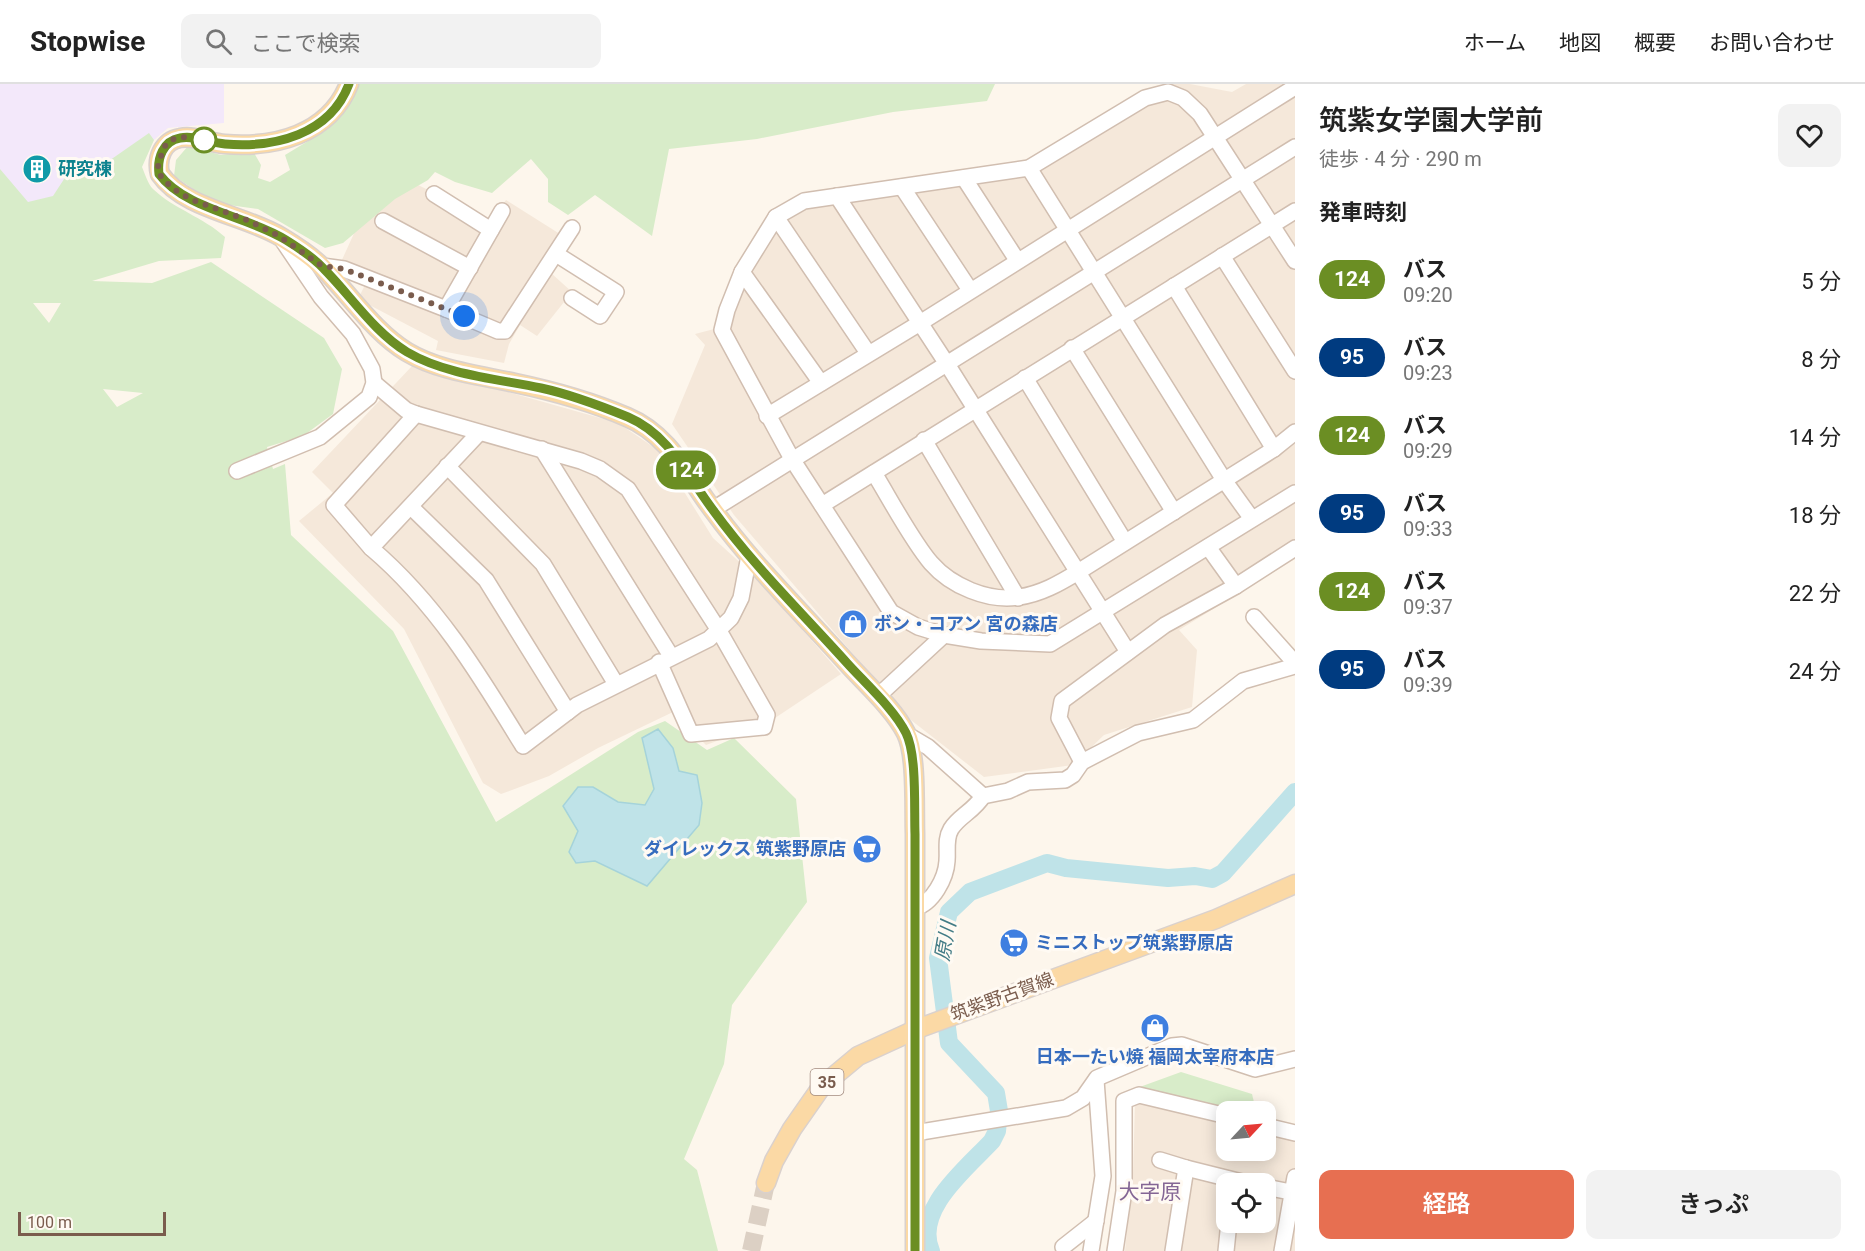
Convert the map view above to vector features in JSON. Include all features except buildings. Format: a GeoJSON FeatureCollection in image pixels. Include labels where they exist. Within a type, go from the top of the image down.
{"type":"FeatureCollection","features":[{"type":"Feature","properties":{"kind":"main road"},"geometry":{"type":"LineString","coordinates":[[349,84],[345,96],[333,110],[308,128],[279,143],[224,144],[182,137],[171,140],[164,147],[158,165],[159,174],[172,188],[190,199],[247,220],[279,236],[322,266],[383,334],[408,352],[434,365],[546,389],[629,418],[646,428],[675,454],[712,510],[749,556],[878,696],[906,734],[913,768],[915,908],[924,1026],[915,1133],[914,1250]]}},
{"type":"Feature","properties":{"kind":"main road","name":"筑紫野古賀線"},"geometry":{"type":"LineString","coordinates":[[766,1183],[774,1161],[792,1129],[822,1086],[858,1056],[924,1026],[1216,919],[1295,884]]}},
{"type":"Feature","properties":{"kind":"street"},"geometry":{"type":"LineString","coordinates":[[766,416],[920,323],[1295,87]]}},
{"type":"Feature","properties":{"kind":"street"},"geometry":{"type":"LineString","coordinates":[[1295,261],[1192,106],[1184,98],[1168,92],[1144,98],[1029,168],[804,201],[776,218],[742,272],[722,330],[766,416],[891,612],[918,627],[944,635],[981,641],[1050,644],[1295,493]]}},
{"type":"Feature","properties":{"kind":"street"},"geometry":{"type":"LineString","coordinates":[[712,510],[1295,147]]}},
{"type":"Feature","properties":{"kind":"street"},"geometry":{"type":"LineString","coordinates":[[1029,168],[1224,480],[1252,519]]}},
{"type":"Feature","properties":{"kind":"street"},"geometry":{"type":"LineString","coordinates":[[964,178],[1017,260]]}},
{"type":"Feature","properties":{"kind":"street"},"geometry":{"type":"LineString","coordinates":[[902,187],[970,290]]}},
{"type":"Feature","properties":{"kind":"street"},"geometry":{"type":"LineString","coordinates":[[434,194],[491,230]]}},
{"type":"Feature","properties":{"kind":"street"},"geometry":{"type":"LineString","coordinates":[[837,196],[947,364],[1128,652]]}},
{"type":"Feature","properties":{"kind":"street"},"geometry":{"type":"LineString","coordinates":[[446,309],[502,211]]}},
{"type":"Feature","properties":{"kind":"street"},"geometry":{"type":"LineString","coordinates":[[822,505],[1295,211]]}},
{"type":"Feature","properties":{"kind":"street"},"geometry":{"type":"LineString","coordinates":[[776,218],[868,353]]}},
{"type":"Feature","properties":{"kind":"street"},"geometry":{"type":"LineString","coordinates":[[383,221],[470,268]]}},
{"type":"Feature","properties":{"kind":"street"},"geometry":{"type":"LineString","coordinates":[[322,266],[344,269],[498,331],[505,331],[572,228]]}},
{"type":"Feature","properties":{"kind":"street"},"geometry":{"type":"LineString","coordinates":[[237,471],[320,437],[369,397],[374,383],[372,369],[353,334],[321,297],[279,236]]}},
{"type":"Feature","properties":{"kind":"street"},"geometry":{"type":"LineString","coordinates":[[555,254],[616,292],[600,316],[572,298]]}},
{"type":"Feature","properties":{"kind":"street"},"geometry":{"type":"LineString","coordinates":[[1222,256],[1295,371]]}},
{"type":"Feature","properties":{"kind":"street"},"geometry":{"type":"LineString","coordinates":[[742,272],[821,383]]}},
{"type":"Feature","properties":{"kind":"street"},"geometry":{"type":"LineString","coordinates":[[1174,286],[1274,449]]}},
{"type":"Feature","properties":{"kind":"street"},"geometry":{"type":"LineString","coordinates":[[1072,348],[1174,512]]}},
{"type":"Feature","properties":{"kind":"street"},"geometry":{"type":"LineString","coordinates":[[1025,378],[1125,542]]}},
{"type":"Feature","properties":{"kind":"street"},"geometry":{"type":"LineString","coordinates":[[374,383],[406,410],[478,433],[542,449],[591,465],[628,489],[718,629],[767,715],[764,727],[692,734],[665,659],[542,449]]}},
{"type":"Feature","properties":{"kind":"street"},"geometry":{"type":"LineString","coordinates":[[416,414],[334,505],[371,548],[398,571],[433,608],[484,682],[523,746],[568,712],[616,684],[709,639],[731,618],[741,598],[749,556]]}},
{"type":"Feature","properties":{"kind":"street"},"geometry":{"type":"LineString","coordinates":[[874,473],[931,563],[958,586],[988,595],[1018,598],[1053,587],[1274,449],[1295,432]]}},
{"type":"Feature","properties":{"kind":"street"},"geometry":{"type":"LineString","coordinates":[[371,548],[478,433]]}},
{"type":"Feature","properties":{"kind":"street"},"geometry":{"type":"LineString","coordinates":[[924,441],[1018,598]]}},
{"type":"Feature","properties":{"kind":"street"},"geometry":{"type":"LineString","coordinates":[[447,466],[543,564],[616,684]]}},
{"type":"Feature","properties":{"kind":"street"},"geometry":{"type":"LineString","coordinates":[[411,507],[486,580],[568,712]]}},
{"type":"Feature","properties":{"kind":"street"},"geometry":{"type":"LineString","coordinates":[[1208,547],[1236,585]]}},
{"type":"Feature","properties":{"kind":"street"},"geometry":{"type":"LineString","coordinates":[[1082,762],[1059,718],[1062,702],[1165,625],[1295,548]]}},
{"type":"Feature","properties":{"kind":"street"},"geometry":{"type":"LineString","coordinates":[[983,796],[1008,792],[1028,782],[1065,780],[1073,775],[1082,762],[1138,733],[1193,720],[1244,681],[1295,664],[1254,617]]}},
{"type":"Feature","properties":{"kind":"street"},"geometry":{"type":"LineString","coordinates":[[878,696],[944,635]]}},
{"type":"Feature","properties":{"kind":"street"},"geometry":{"type":"LineString","coordinates":[[906,734],[928,747],[983,796]]}},
{"type":"Feature","properties":{"kind":"street"},"geometry":{"type":"LineString","coordinates":[[915,908],[922,906],[938,889],[947,862],[947,842],[950,830],[977,807],[983,796]]}},
{"type":"Feature","properties":{"kind":"street"},"geometry":{"type":"LineString","coordinates":[[915,1133],[1066,1108],[1083,1098],[1096,1080],[1172,1046],[1182,1045],[1255,1069],[1295,1059]]}},
{"type":"Feature","properties":{"kind":"street"},"geometry":{"type":"LineString","coordinates":[[1091,1251],[1103,1176],[1096,1080]]}},
{"type":"Feature","properties":{"kind":"street"},"geometry":{"type":"LineString","coordinates":[[1115,1251],[1124,1191],[1124,1101],[1139,1095],[1216,1113]]}},
{"type":"Feature","properties":{"kind":"street"},"geometry":{"type":"LineString","coordinates":[[1276,1128],[1295,1133]]}},
{"type":"Feature","properties":{"kind":"street"},"geometry":{"type":"LineString","coordinates":[[1160,1160],[1216,1176]]}},
{"type":"Feature","properties":{"kind":"street"},"geometry":{"type":"LineString","coordinates":[[1173,1251],[1186,1168]]}},
{"type":"Feature","properties":{"kind":"street"},"geometry":{"type":"LineString","coordinates":[[1276,1187],[1294,1187],[1282,1251]]}},
{"type":"Feature","properties":{"kind":"street"},"geometry":{"type":"LineString","coordinates":[[1063,1247],[1096,1221]]}},
{"type":"Feature","properties":{"kind":"street"},"geometry":{"type":"LineString","coordinates":[[1226,1251],[1228,1233]]}},
{"type":"Feature","properties":{"kind":"shaded area"},"geometry":{"type":"Polygon","coordinates":[[[0,84],[224,84],[224,123],[168,128],[61,219],[0,255],[0,84]]]}},
{"type":"Feature","properties":{"kind":"shaded area"},"geometry":{"type":"Polygon","coordinates":[[[1169,84],[1190,84],[1232,92],[1246,84],[1295,84],[1295,559],[1179,630],[1197,650],[1192,707],[1104,735],[1073,765],[984,777],[907,717],[734,515],[672,424],[705,345],[695,334],[718,328],[737,267],[787,201],[1028,162],[1169,84]]]}},
{"type":"Feature","properties":{"kind":"shaded area"},"geometry":{"type":"Polygon","coordinates":[[[412,182],[491,221],[506,200],[571,241],[551,273],[572,292],[537,336],[520,325],[509,344],[504,363],[436,350],[438,341],[358,299],[370,275],[341,262],[361,218],[412,182]]]}},
{"type":"Feature","properties":{"kind":"shaded area"},"geometry":{"type":"Polygon","coordinates":[[[413,365],[618,423],[658,450],[713,538],[756,577],[841,674],[769,722],[706,745],[673,712],[598,748],[549,776],[501,794],[483,783],[404,629],[299,521],[333,493],[312,472],[413,365]]]}},
{"type":"Feature","properties":{"kind":"shaded area"},"geometry":{"type":"Polygon","coordinates":[[[1146,1096],[1216,1116],[1216,1161],[1276,1161],[1276,1133],[1295,1138],[1295,1251],[1125,1251],[1133,1173],[1135,1103],[1146,1096]]]}},
{"type":"Feature","properties":{"kind":"green space"},"geometry":{"type":"Polygon","coordinates":[[[353,84],[995,84],[987,101],[893,112],[757,139],[669,149],[652,236],[595,195],[568,215],[548,202],[548,179],[531,159],[492,193],[455,182],[435,172],[428,180],[395,199],[343,243],[325,248],[258,209],[214,203],[174,176],[176,160],[188,146],[221,155],[253,151],[261,165],[258,178],[270,182],[290,170],[285,155],[328,129],[353,84]]]}},
{"type":"Feature","properties":{"kind":"green space"},"geometry":{"type":"Polygon","coordinates":[[[149,133],[154,140],[142,167],[151,187],[161,196],[225,237],[221,258],[159,261],[92,281],[152,283],[211,262],[324,338],[342,369],[333,414],[303,436],[267,447],[273,469],[285,464],[291,535],[393,631],[496,822],[638,732],[665,721],[707,750],[734,738],[796,799],[807,902],[732,1005],[724,1064],[684,1159],[697,1170],[718,1251],[0,1251],[0,169],[28,202],[53,196],[68,173],[103,165],[149,133]],[[33,303],[49,323],[61,303],[33,303]],[[103,389],[117,407],[143,393],[103,389]]]}},
{"type":"Feature","properties":{"kind":"green space"},"geometry":{"type":"Polygon","coordinates":[[[1181,1072],[1252,1094],[1254,1101],[1216,1101],[1216,1106],[1137,1088],[1181,1072]]]}},
{"type":"Feature","properties":{"kind":"water"},"geometry":{"type":"Polygon","coordinates":[[[658,729],[673,748],[679,771],[697,775],[702,803],[699,825],[647,886],[595,861],[576,863],[569,852],[578,831],[563,806],[578,787],[593,787],[618,802],[645,805],[654,789],[642,738],[658,729]]]}},
{"type":"Feature","properties":{"kind":"waterway","name":"原川"},"geometry":{"type":"LineString","coordinates":[[931,1251],[927,1236],[929,1220],[936,1205],[957,1177],[992,1141],[997,1131],[999,1111],[996,1093],[949,1043],[938,958],[949,912],[970,892],[1047,863],[1066,868],[1168,878],[1195,876],[1212,879],[1223,873],[1295,792]]}},
{"type":"Feature","properties":{"kind":"tunnel"},"geometry":{"type":"LineString","coordinates":[[751,1251],[766,1183]]}},
{"type":"Feature","properties":{"kind":"bus line","name":"124"},"geometry":{"type":"LineString","coordinates":[[349,84],[345,96],[333,110],[292,138],[279,143],[224,144],[182,137],[171,140],[161,153],[158,165],[159,174],[172,188],[190,199],[247,220],[302,250],[322,266],[383,334],[408,352],[434,365],[546,389],[629,418],[655,433],[675,454],[712,510],[749,556],[878,696],[906,734],[913,768],[915,834],[917,1029],[915,1251]]}},
{"type":"Feature","properties":{"kind":"place","name":"研究棟"},"geometry":{"type":"Point","coordinates":[37,169]}},
{"type":"Feature","properties":{"kind":"place","name":"ボン・コアン 宮の森店"},"geometry":{"type":"Point","coordinates":[853,624]}},
{"type":"Feature","properties":{"kind":"place","name":"ダイレックス 筑紫野原店"},"geometry":{"type":"Point","coordinates":[867,849]}},
{"type":"Feature","properties":{"kind":"place","name":"ミニストップ筑紫野原店"},"geometry":{"type":"Point","coordinates":[1014,943]}},
{"type":"Feature","properties":{"kind":"place","name":"日本一たい焼 福岡太宰府本店"},"geometry":{"type":"Point","coordinates":[1155,1028]}},
{"type":"Feature","properties":{"kind":"district","name":"大字原"},"geometry":{"type":"Point","coordinates":[1150,1192]}},
{"type":"Feature","properties":{"kind":"route"},"geometry":{"type":"LineString","coordinates":[[204,140],[210,141],[182,137],[171,140],[164,147],[158,165],[159,174],[172,188],[190,199],[247,220],[279,236],[322,266],[344,269],[464,316]]}}]}
